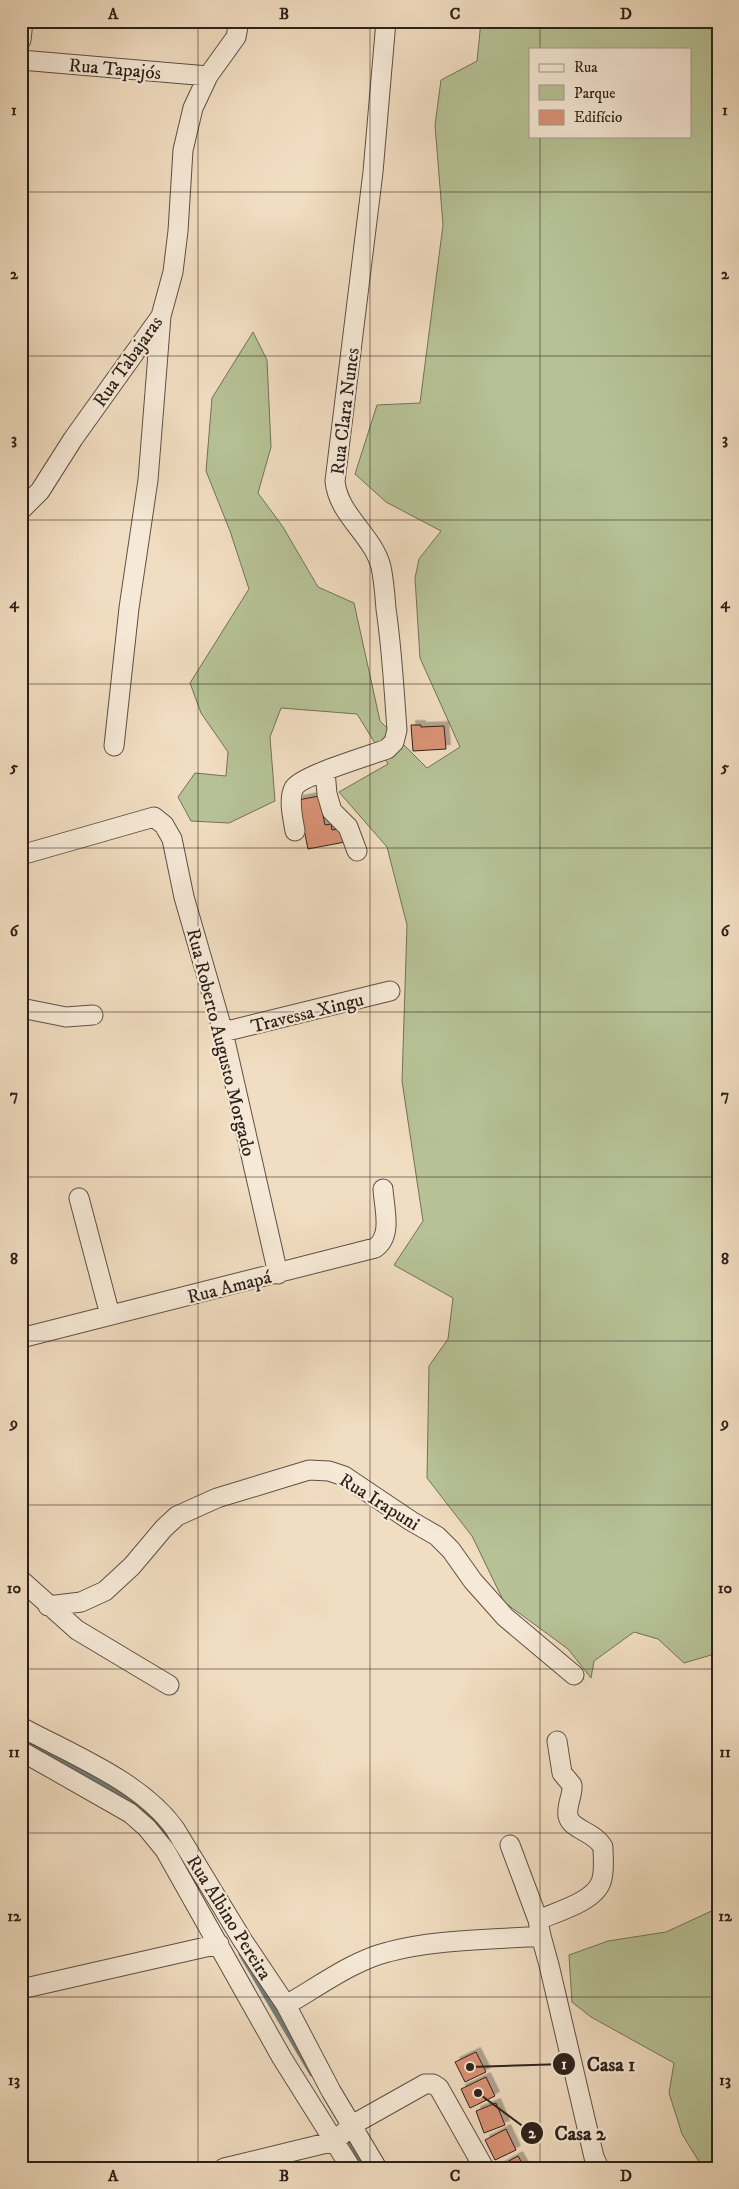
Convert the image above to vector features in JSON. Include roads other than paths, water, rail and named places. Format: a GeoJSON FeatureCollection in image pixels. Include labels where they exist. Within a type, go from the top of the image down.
{"type":"FeatureCollection","features":[{"type":"Feature","properties":{"kind":"street"},"geometry":{"type":"LineString","coordinates":[[21,40],[23,21]]}},
{"type":"Feature","properties":{"kind":"street","name":"Rua Tabajaras"},"geometry":{"type":"LineString","coordinates":[[21,510],[40,491],[73,439],[161,316],[173,272],[178,231],[183,150],[193,108],[208,76],[236,37],[239,21]]}},
{"type":"Feature","properties":{"kind":"street","name":"Rua Clara Nunes"},"geometry":{"type":"LineString","coordinates":[[295,831],[292,801],[293,789],[298,782],[387,749],[394,742],[397,730],[392,650],[381,567],[374,550],[340,502],[336,493],[335,481],[373,172],[386,21]]}},
{"type":"Feature","properties":{"kind":"street","name":"Rua Tapajós"},"geometry":{"type":"LineString","coordinates":[[21,60],[208,76]]}},
{"type":"Feature","properties":{"kind":"street"},"geometry":{"type":"LineString","coordinates":[[114,746],[129,608],[148,480],[161,316]]}},
{"type":"Feature","properties":{"kind":"street"},"geometry":{"type":"LineString","coordinates":[[325,771],[327,794],[332,811],[348,827],[357,851]]}},
{"type":"Feature","properties":{"kind":"street","name":"Rua Roberto Augusto Morgado"},"geometry":{"type":"LineString","coordinates":[[21,855],[154,817],[164,825],[172,839],[184,897],[223,1032],[278,1274]]}},
{"type":"Feature","properties":{"kind":"street","name":"Travessa Xingu"},"geometry":{"type":"LineString","coordinates":[[223,1032],[390,991]]}},
{"type":"Feature","properties":{"kind":"street"},"geometry":{"type":"LineString","coordinates":[[21,1008],[66,1017],[93,1016]]}},
{"type":"Feature","properties":{"kind":"street","name":"Rua Amapá"},"geometry":{"type":"LineString","coordinates":[[21,1338],[376,1248],[381,1244],[386,1232],[383,1189]]}},
{"type":"Feature","properties":{"kind":"street"},"geometry":{"type":"LineString","coordinates":[[79,1198],[110,1315]]}},
{"type":"Feature","properties":{"kind":"street","name":"Rua Irapuni"},"geometry":{"type":"LineString","coordinates":[[48,1606],[81,1602],[106,1591],[132,1566],[164,1528],[177,1516],[217,1498],[309,1470],[329,1471],[344,1476],[411,1522],[437,1536],[452,1550],[473,1581],[505,1617],[574,1676]]}},
{"type":"Feature","properties":{"kind":"street"},"geometry":{"type":"LineString","coordinates":[[21,1580],[77,1630],[169,1685]]}},
{"type":"Feature","properties":{"kind":"street","name":"Rua Albino Pereira"},"geometry":{"type":"LineString","coordinates":[[21,1727],[115,1777],[162,1812],[175,1829],[244,1941],[344,2133],[351,2168]]}},
{"type":"Feature","properties":{"kind":"street"},"geometry":{"type":"LineString","coordinates":[[282,2058],[284,2020],[357,1965],[387,1952],[539,1928],[597,1891],[602,1877],[603,1847],[599,1840],[574,1826],[570,1821],[568,1810],[572,1785],[562,1773],[557,1741]]}},
{"type":"Feature","properties":{"kind":"street","name":"Rua Albino Pereira"},"geometry":{"type":"LineString","coordinates":[[21,1751],[130,1813],[147,1828],[165,1850],[220,1944],[282,2058],[344,2133],[377,2168]]}},
{"type":"Feature","properties":{"kind":"street"},"geometry":{"type":"LineString","coordinates":[[510,1845],[550,1965],[594,2157],[599,2168]]}},
{"type":"Feature","properties":{"kind":"street"},"geometry":{"type":"LineString","coordinates":[[21,1989],[220,1944]]}},
{"type":"Feature","properties":{"kind":"street"},"geometry":{"type":"LineString","coordinates":[[224,2168],[344,2133],[425,2084],[433,2084],[439,2088],[484,2168]]}},
{"type":"Feature","properties":{"kind":"waterway"},"geometry":{"type":"LineString","coordinates":[[21,1739],[105,1784],[126,1798],[161,1828],[174,1845]]}},
{"type":"Feature","properties":{"kind":"waterway"},"geometry":{"type":"LineString","coordinates":[[241,1954],[312,2074]]}},
{"type":"Feature","properties":{"kind":"waterway"},"geometry":{"type":"LineString","coordinates":[[349,2140],[365,2168]]}},
{"type":"Feature","properties":{"kind":"place","name":"Casa 1"},"geometry":{"type":"Point","coordinates":[470,2067]}},
{"type":"Feature","properties":{"kind":"place","name":"Casa 2"},"geometry":{"type":"Point","coordinates":[478,2093]}}]}
